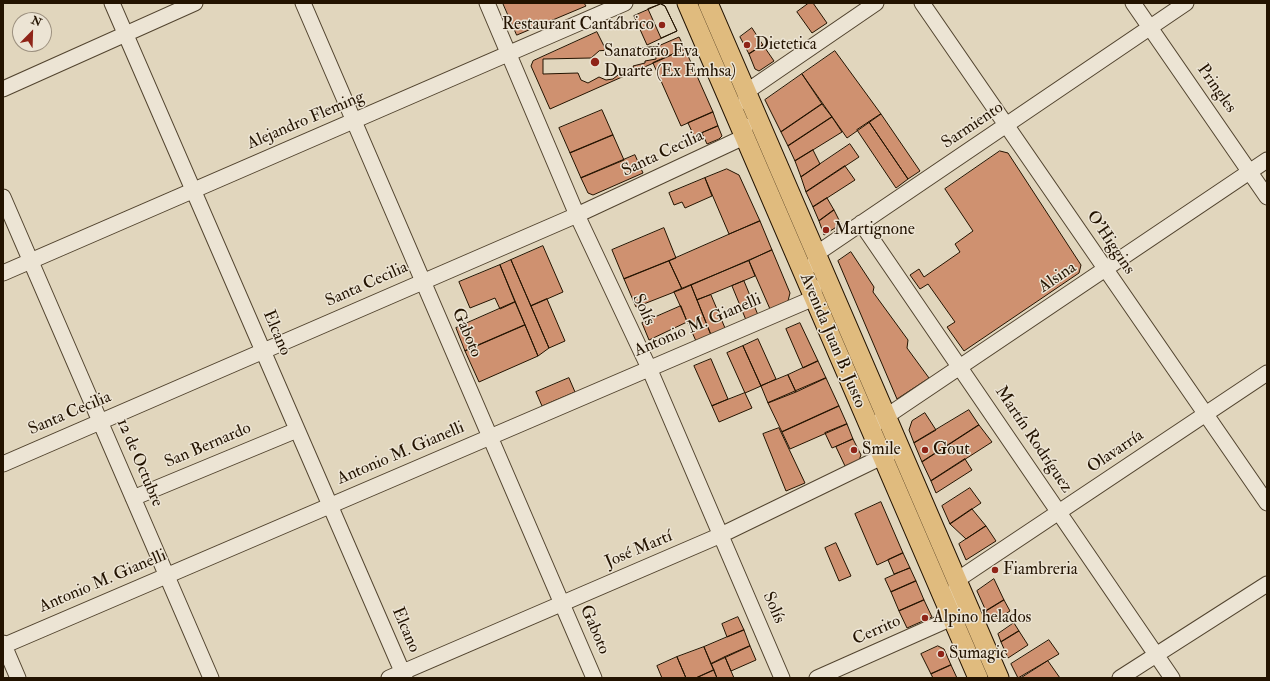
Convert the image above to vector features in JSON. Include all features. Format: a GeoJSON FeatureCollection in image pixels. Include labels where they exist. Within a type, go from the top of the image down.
{"type":"FeatureCollection","features":[{"type":"Feature","properties":{"kind":"main road","name":"Avenida Juan B. Justo"},"geometry":{"type":"LineString","coordinates":[[686,3],[978,678]]}},
{"type":"Feature","properties":{"kind":"main road","name":"Avenida Juan B. Justo"},"geometry":{"type":"LineString","coordinates":[[708,3],[999,678]]}},
{"type":"Feature","properties":{"kind":"street","name":"Elcano"},"geometry":{"type":"LineString","coordinates":[[112,3],[330,505],[399,676]]}},
{"type":"Feature","properties":{"kind":"street"},"geometry":{"type":"LineString","coordinates":[[3,88],[195,3]]}},
{"type":"Feature","properties":{"kind":"street","name":"Gaboto"},"geometry":{"type":"LineString","coordinates":[[302,3],[594,678]]}},
{"type":"Feature","properties":{"kind":"street","name":"Solís"},"geometry":{"type":"LineString","coordinates":[[487,3],[577,215],[649,368],[782,678]]}},
{"type":"Feature","properties":{"kind":"street","name":"Alejandro Fleming"},"geometry":{"type":"LineString","coordinates":[[3,273],[625,3]]}},
{"type":"Feature","properties":{"kind":"street"},"geometry":{"type":"LineString","coordinates":[[744,137],[746,92],[876,3]]}},
{"type":"Feature","properties":{"kind":"street","name":"O'Higgins"},"geometry":{"type":"LineString","coordinates":[[922,3],[1267,503]]}},
{"type":"Feature","properties":{"kind":"street","name":"Pringles"},"geometry":{"type":"LineString","coordinates":[[1133,3],[1267,197]]}},
{"type":"Feature","properties":{"kind":"street","name":"Sarmiento"},"geometry":{"type":"LineString","coordinates":[[816,254],[1008,126],[1186,3]]}},
{"type":"Feature","properties":{"kind":"street","name":"Santa Cecilia"},"geometry":{"type":"LineString","coordinates":[[3,464],[577,215],[744,137]]}},
{"type":"Feature","properties":{"kind":"street","name":"Alsina"},"geometry":{"type":"LineString","coordinates":[[869,426],[886,418],[1267,160]]}},
{"type":"Feature","properties":{"kind":"street","name":"12 de Octubre"},"geometry":{"type":"LineString","coordinates":[[3,197],[211,678]]}},
{"type":"Feature","properties":{"kind":"street","name":"Martín Rodríguez"},"geometry":{"type":"LineString","coordinates":[[862,224],[1172,678]]}},
{"type":"Feature","properties":{"kind":"street"},"geometry":{"type":"LineString","coordinates":[[814,298],[816,254]]}},
{"type":"Feature","properties":{"kind":"street","name":"Antonio M. Gianelli"},"geometry":{"type":"LineString","coordinates":[[3,645],[814,298]]}},
{"type":"Feature","properties":{"kind":"street","name":"Olavarría"},"geometry":{"type":"LineString","coordinates":[[957,580],[1267,374]]}},
{"type":"Feature","properties":{"kind":"street","name":"San Bernardo"},"geometry":{"type":"LineString","coordinates":[[133,498],[297,430]]}},
{"type":"Feature","properties":{"kind":"street","name":"José Martí"},"geometry":{"type":"LineString","coordinates":[[399,676],[562,603],[721,535],[900,448]]}},
{"type":"Feature","properties":{"kind":"street"},"geometry":{"type":"LineString","coordinates":[[952,618],[957,580]]}},
{"type":"Feature","properties":{"kind":"street"},"geometry":{"type":"LineString","coordinates":[[1120,678],[1267,584]]}},
{"type":"Feature","properties":{"kind":"street","name":"Cerrito"},"geometry":{"type":"LineString","coordinates":[[817,678],[952,618]]}},
{"type":"Feature","properties":{"kind":"street"},"geometry":{"type":"LineString","coordinates":[[3,645],[18,678]]}},
{"type":"Feature","properties":{"kind":"building","name":"Sanatorio Eva Duarte (Ex Emhsa)"},"geometry":{"type":"Polygon","coordinates":[[[503,3],[584,3],[586,6],[517,35],[503,3]]]}},
{"type":"Feature","properties":{"kind":"building"},"geometry":{"type":"Polygon","coordinates":[[[809,3],[813,3],[827,23],[812,33],[797,12],[809,3]]]}},
{"type":"Feature","properties":{"kind":"building"},"geometry":{"type":"Polygon","coordinates":[[[661,4],[665,6],[677,31],[647,45],[634,16],[661,4]]]}},
{"type":"Feature","properties":{"kind":"building"},"geometry":{"type":"Polygon","coordinates":[[[661,4],[665,6],[677,31],[661,38],[648,9],[661,4]]]}},
{"type":"Feature","properties":{"kind":"building"},"geometry":{"type":"Polygon","coordinates":[[[752,28],[763,45],[749,54],[740,37],[752,28]]]}},
{"type":"Feature","properties":{"kind":"building","name":"Sanatorio Eva Duarte (Ex Emhsa)"},"geometry":{"type":"Polygon","coordinates":[[[597,32],[606,50],[656,47],[679,37],[685,49],[550,109],[531,66],[533,61],[597,32]]]}},
{"type":"Feature","properties":{"kind":"building"},"geometry":{"type":"Polygon","coordinates":[[[763,45],[774,61],[759,71],[755,69],[749,54],[763,45]]]}},
{"type":"Feature","properties":{"kind":"building"},"geometry":{"type":"Polygon","coordinates":[[[656,47],[656,59],[645,61],[645,63],[633,66],[634,68],[623,71],[613,79],[606,80],[599,77],[588,83],[581,80],[578,73],[543,74],[543,59],[591,58],[599,51],[656,47]]]}},
{"type":"Feature","properties":{"kind":"building"},"geometry":{"type":"Polygon","coordinates":[[[685,49],[713,112],[681,126],[653,63],[685,49]]]}},
{"type":"Feature","properties":{"kind":"building"},"geometry":{"type":"Polygon","coordinates":[[[835,51],[881,114],[847,138],[802,74],[835,51]]]}},
{"type":"Feature","properties":{"kind":"building"},"geometry":{"type":"Polygon","coordinates":[[[802,74],[822,104],[781,132],[765,100],[802,74]]]}},
{"type":"Feature","properties":{"kind":"building"},"geometry":{"type":"Polygon","coordinates":[[[822,104],[832,117],[788,146],[781,132],[822,104]]]}},
{"type":"Feature","properties":{"kind":"building"},"geometry":{"type":"Polygon","coordinates":[[[602,110],[613,135],[570,153],[559,128],[602,110]]]}},
{"type":"Feature","properties":{"kind":"building"},"geometry":{"type":"Polygon","coordinates":[[[713,112],[718,126],[694,136],[688,123],[713,112]]]}},
{"type":"Feature","properties":{"kind":"building"},"geometry":{"type":"Polygon","coordinates":[[[881,114],[920,171],[908,179],[869,122],[881,114]]]}},
{"type":"Feature","properties":{"kind":"building"},"geometry":{"type":"Polygon","coordinates":[[[832,117],[842,132],[795,161],[788,146],[832,117]]]}},
{"type":"Feature","properties":{"kind":"building"},"geometry":{"type":"Polygon","coordinates":[[[869,122],[908,179],[896,188],[857,130],[869,122]]]}},
{"type":"Feature","properties":{"kind":"building"},"geometry":{"type":"Polygon","coordinates":[[[718,126],[722,136],[719,139],[707,144],[702,133],[718,126]]]}},
{"type":"Feature","properties":{"kind":"building"},"geometry":{"type":"Polygon","coordinates":[[[613,135],[624,160],[581,178],[570,153],[613,135]]]}},
{"type":"Feature","properties":{"kind":"building"},"geometry":{"type":"Polygon","coordinates":[[[850,144],[859,157],[806,192],[801,177],[850,144]]]}},
{"type":"Feature","properties":{"kind":"building"},"geometry":{"type":"Polygon","coordinates":[[[813,150],[820,164],[801,177],[795,161],[813,150]]]}},
{"type":"Feature","properties":{"kind":"building"},"geometry":{"type":"Polygon","coordinates":[[[1000,151],[1008,153],[1081,265],[1079,273],[964,351],[947,327],[955,322],[928,284],[920,289],[910,275],[919,269],[924,277],[960,252],[955,244],[973,231],[945,189],[1000,151]]]}},
{"type":"Feature","properties":{"kind":"building"},"geometry":{"type":"Polygon","coordinates":[[[635,155],[643,173],[593,195],[588,193],[581,178],[635,155]]]}},
{"type":"Feature","properties":{"kind":"building"},"geometry":{"type":"Polygon","coordinates":[[[845,166],[855,180],[813,207],[806,192],[845,166]]]}},
{"type":"Feature","properties":{"kind":"building"},"geometry":{"type":"Polygon","coordinates":[[[727,169],[739,175],[760,221],[729,234],[705,178],[727,169]]]}},
{"type":"Feature","properties":{"kind":"building"},"geometry":{"type":"Polygon","coordinates":[[[705,178],[712,196],[685,208],[682,202],[674,205],[669,193],[705,178]]]}},
{"type":"Feature","properties":{"kind":"building"},"geometry":{"type":"Polygon","coordinates":[[[827,198],[834,210],[819,221],[813,207],[827,198]]]}},
{"type":"Feature","properties":{"kind":"building"},"geometry":{"type":"Polygon","coordinates":[[[834,210],[841,224],[824,235],[819,221],[834,210]]]}},
{"type":"Feature","properties":{"kind":"building"},"geometry":{"type":"Polygon","coordinates":[[[760,221],[772,250],[682,289],[669,261],[760,221]]]}},
{"type":"Feature","properties":{"kind":"building"},"geometry":{"type":"Polygon","coordinates":[[[664,228],[676,258],[624,279],[612,250],[664,228]]]}},
{"type":"Feature","properties":{"kind":"building"},"geometry":{"type":"Polygon","coordinates":[[[543,246],[563,292],[531,306],[511,260],[543,246]]]}},
{"type":"Feature","properties":{"kind":"building"},"geometry":{"type":"Polygon","coordinates":[[[772,250],[790,293],[788,301],[770,309],[749,261],[772,250]]]}},
{"type":"Feature","properties":{"kind":"building"},"geometry":{"type":"Polygon","coordinates":[[[851,252],[874,287],[873,292],[908,340],[907,348],[929,378],[897,399],[838,261],[851,252]]]}},
{"type":"Feature","properties":{"kind":"building"},"geometry":{"type":"Polygon","coordinates":[[[511,260],[549,348],[538,356],[500,265],[511,260]]]}},
{"type":"Feature","properties":{"kind":"building"},"geometry":{"type":"Polygon","coordinates":[[[669,261],[682,289],[636,307],[624,279],[669,261]]]}},
{"type":"Feature","properties":{"kind":"building"},"geometry":{"type":"Polygon","coordinates":[[[749,261],[755,276],[697,300],[691,285],[749,261]]]}},
{"type":"Feature","properties":{"kind":"building"},"geometry":{"type":"Polygon","coordinates":[[[500,265],[515,302],[500,309],[495,298],[470,308],[459,282],[500,265]]]}},
{"type":"Feature","properties":{"kind":"building"},"geometry":{"type":"Polygon","coordinates":[[[744,281],[758,315],[746,320],[732,286],[744,281]]]}},
{"type":"Feature","properties":{"kind":"building"},"geometry":{"type":"Polygon","coordinates":[[[691,285],[711,335],[696,341],[674,292],[691,285]]]}},
{"type":"Feature","properties":{"kind":"building"},"geometry":{"type":"Polygon","coordinates":[[[711,295],[725,328],[711,335],[697,300],[711,295]]]}},
{"type":"Feature","properties":{"kind":"building"},"geometry":{"type":"Polygon","coordinates":[[[547,299],[565,341],[549,348],[531,306],[547,299]]]}},
{"type":"Feature","properties":{"kind":"building"},"geometry":{"type":"Polygon","coordinates":[[[515,302],[525,325],[465,351],[456,328],[515,302]]]}},
{"type":"Feature","properties":{"kind":"building"},"geometry":{"type":"Polygon","coordinates":[[[681,306],[687,322],[649,340],[642,323],[681,306]]]}},
{"type":"Feature","properties":{"kind":"building"},"geometry":{"type":"Polygon","coordinates":[[[800,323],[818,361],[803,368],[786,329],[800,323]]]}},
{"type":"Feature","properties":{"kind":"building"},"geometry":{"type":"Polygon","coordinates":[[[525,325],[538,356],[479,382],[465,351],[525,325]]]}},
{"type":"Feature","properties":{"kind":"building"},"geometry":{"type":"Polygon","coordinates":[[[758,339],[776,379],[761,386],[743,346],[758,339]]]}},
{"type":"Feature","properties":{"kind":"building"},"geometry":{"type":"Polygon","coordinates":[[[743,346],[761,386],[745,393],[727,353],[743,346]]]}},
{"type":"Feature","properties":{"kind":"building"},"geometry":{"type":"Polygon","coordinates":[[[711,359],[728,399],[712,406],[694,366],[711,359]]]}},
{"type":"Feature","properties":{"kind":"building"},"geometry":{"type":"Polygon","coordinates":[[[818,361],[826,378],[796,392],[788,375],[818,361]]]}},
{"type":"Feature","properties":{"kind":"building"},"geometry":{"type":"Polygon","coordinates":[[[788,375],[796,392],[768,403],[761,386],[788,375]]]}},
{"type":"Feature","properties":{"kind":"building"},"geometry":{"type":"Polygon","coordinates":[[[569,378],[575,392],[542,406],[536,392],[569,378]]]}},
{"type":"Feature","properties":{"kind":"building"},"geometry":{"type":"Polygon","coordinates":[[[826,378],[839,406],[782,432],[768,403],[826,378]]]}},
{"type":"Feature","properties":{"kind":"building"},"geometry":{"type":"Polygon","coordinates":[[[745,393],[752,408],[719,422],[712,406],[745,393]]]}},
{"type":"Feature","properties":{"kind":"building"},"geometry":{"type":"Polygon","coordinates":[[[839,406],[847,424],[790,449],[782,432],[839,406]]]}},
{"type":"Feature","properties":{"kind":"building"},"geometry":{"type":"Polygon","coordinates":[[[969,410],[979,425],[922,462],[914,443],[969,410]]]}},
{"type":"Feature","properties":{"kind":"building"},"geometry":{"type":"Polygon","coordinates":[[[925,413],[936,430],[914,443],[909,430],[912,421],[925,413]]]}},
{"type":"Feature","properties":{"kind":"building"},"geometry":{"type":"Polygon","coordinates":[[[847,424],[853,439],[832,448],[825,433],[847,424]]]}},
{"type":"Feature","properties":{"kind":"building"},"geometry":{"type":"Polygon","coordinates":[[[979,425],[992,442],[931,481],[922,462],[979,425]]]}},
{"type":"Feature","properties":{"kind":"building"},"geometry":{"type":"Polygon","coordinates":[[[779,428],[805,483],[786,491],[763,434],[779,428]]]}},
{"type":"Feature","properties":{"kind":"building"},"geometry":{"type":"Polygon","coordinates":[[[853,439],[861,455],[859,460],[845,466],[836,447],[853,439]]]}},
{"type":"Feature","properties":{"kind":"building"},"geometry":{"type":"Polygon","coordinates":[[[965,459],[972,470],[936,493],[931,481],[965,459]]]}},
{"type":"Feature","properties":{"kind":"building"},"geometry":{"type":"Polygon","coordinates":[[[970,488],[981,503],[950,524],[942,506],[970,488]]]}},
{"type":"Feature","properties":{"kind":"building"},"geometry":{"type":"Polygon","coordinates":[[[881,502],[903,553],[877,565],[855,514],[881,502]]]}},
{"type":"Feature","properties":{"kind":"building"},"geometry":{"type":"Polygon","coordinates":[[[972,509],[986,526],[966,539],[950,524],[972,509]]]}},
{"type":"Feature","properties":{"kind":"building"},"geometry":{"type":"Polygon","coordinates":[[[986,526],[996,541],[966,560],[959,544],[986,526]]]}},
{"type":"Feature","properties":{"kind":"building"},"geometry":{"type":"Polygon","coordinates":[[[836,543],[851,576],[839,581],[825,548],[836,543]]]}},
{"type":"Feature","properties":{"kind":"building"},"geometry":{"type":"Polygon","coordinates":[[[903,553],[910,568],[894,574],[888,560],[903,553]]]}},
{"type":"Feature","properties":{"kind":"building"},"geometry":{"type":"Polygon","coordinates":[[[910,568],[916,581],[891,592],[885,579],[910,568]]]}},
{"type":"Feature","properties":{"kind":"building"},"geometry":{"type":"Polygon","coordinates":[[[994,579],[1004,600],[986,611],[977,591],[994,579]]]}},
{"type":"Feature","properties":{"kind":"building"},"geometry":{"type":"Polygon","coordinates":[[[916,581],[924,600],[899,611],[891,592],[916,581]]]}},
{"type":"Feature","properties":{"kind":"building"},"geometry":{"type":"Polygon","coordinates":[[[924,600],[932,617],[907,628],[899,611],[924,600]]]}},
{"type":"Feature","properties":{"kind":"building"},"geometry":{"type":"Polygon","coordinates":[[[1004,600],[1010,611],[992,622],[986,611],[1004,600]]]}},
{"type":"Feature","properties":{"kind":"building"},"geometry":{"type":"Polygon","coordinates":[[[738,617],[744,630],[727,637],[722,624],[738,617]]]}},
{"type":"Feature","properties":{"kind":"building"},"geometry":{"type":"Polygon","coordinates":[[[1014,623],[1019,631],[1001,642],[998,634],[1014,623]]]}},
{"type":"Feature","properties":{"kind":"building"},"geometry":{"type":"Polygon","coordinates":[[[744,630],[750,646],[711,664],[704,647],[744,630]]]}},
{"type":"Feature","properties":{"kind":"building"},"geometry":{"type":"Polygon","coordinates":[[[1019,631],[1028,645],[1008,658],[1001,642],[1019,631]]]}},
{"type":"Feature","properties":{"kind":"building"},"geometry":{"type":"Polygon","coordinates":[[[1049,640],[1059,654],[1018,678],[1011,664],[1049,640]]]}},
{"type":"Feature","properties":{"kind":"building"},"geometry":{"type":"Polygon","coordinates":[[[750,646],[756,660],[731,671],[725,657],[750,646]]]}},
{"type":"Feature","properties":{"kind":"building"},"geometry":{"type":"Polygon","coordinates":[[[938,646],[944,649],[951,665],[931,674],[921,654],[938,646]]]}},
{"type":"Feature","properties":{"kind":"building"},"geometry":{"type":"Polygon","coordinates":[[[704,647],[714,670],[696,678],[686,678],[677,657],[704,647]]]}},
{"type":"Feature","properties":{"kind":"building"},"geometry":{"type":"Polygon","coordinates":[[[677,657],[686,678],[662,678],[657,666],[677,657]]]}},
{"type":"Feature","properties":{"kind":"building"},"geometry":{"type":"Polygon","coordinates":[[[725,657],[734,678],[717,678],[711,664],[725,657]]]}},
{"type":"Feature","properties":{"kind":"building"},"geometry":{"type":"Polygon","coordinates":[[[1048,661],[1060,678],[1021,678],[1048,661]]]}},
{"type":"Feature","properties":{"kind":"building"},"geometry":{"type":"Polygon","coordinates":[[[951,665],[957,678],[933,678],[931,674],[951,665]]]}},
{"type":"Feature","properties":{"kind":"building"},"geometry":{"type":"Polygon","coordinates":[[[714,670],[717,678],[696,678],[714,670]]]}},
{"type":"Feature","properties":{"kind":"place","name":"Restaurant Cantábrico"},"geometry":{"type":"Point","coordinates":[662,25]}},
{"type":"Feature","properties":{"kind":"place","name":"Dietetica"},"geometry":{"type":"Point","coordinates":[747,45]}},
{"type":"Feature","properties":{"kind":"place","name":"Sanatorio Eva Duarte (Ex Emhsa)"},"geometry":{"type":"Point","coordinates":[595,62]}},
{"type":"Feature","properties":{"kind":"place","name":"Martignone"},"geometry":{"type":"Point","coordinates":[826,230]}},
{"type":"Feature","properties":{"kind":"place","name":"Smile"},"geometry":{"type":"Point","coordinates":[854,450]}},
{"type":"Feature","properties":{"kind":"place","name":"Gout"},"geometry":{"type":"Point","coordinates":[925,450]}},
{"type":"Feature","properties":{"kind":"place","name":"Fiambreria"},"geometry":{"type":"Point","coordinates":[995,570]}},
{"type":"Feature","properties":{"kind":"place","name":"Alpino helados"},"geometry":{"type":"Point","coordinates":[925,618]}},
{"type":"Feature","properties":{"kind":"place","name":"Sumagic"},"geometry":{"type":"Point","coordinates":[941,654]}}]}
